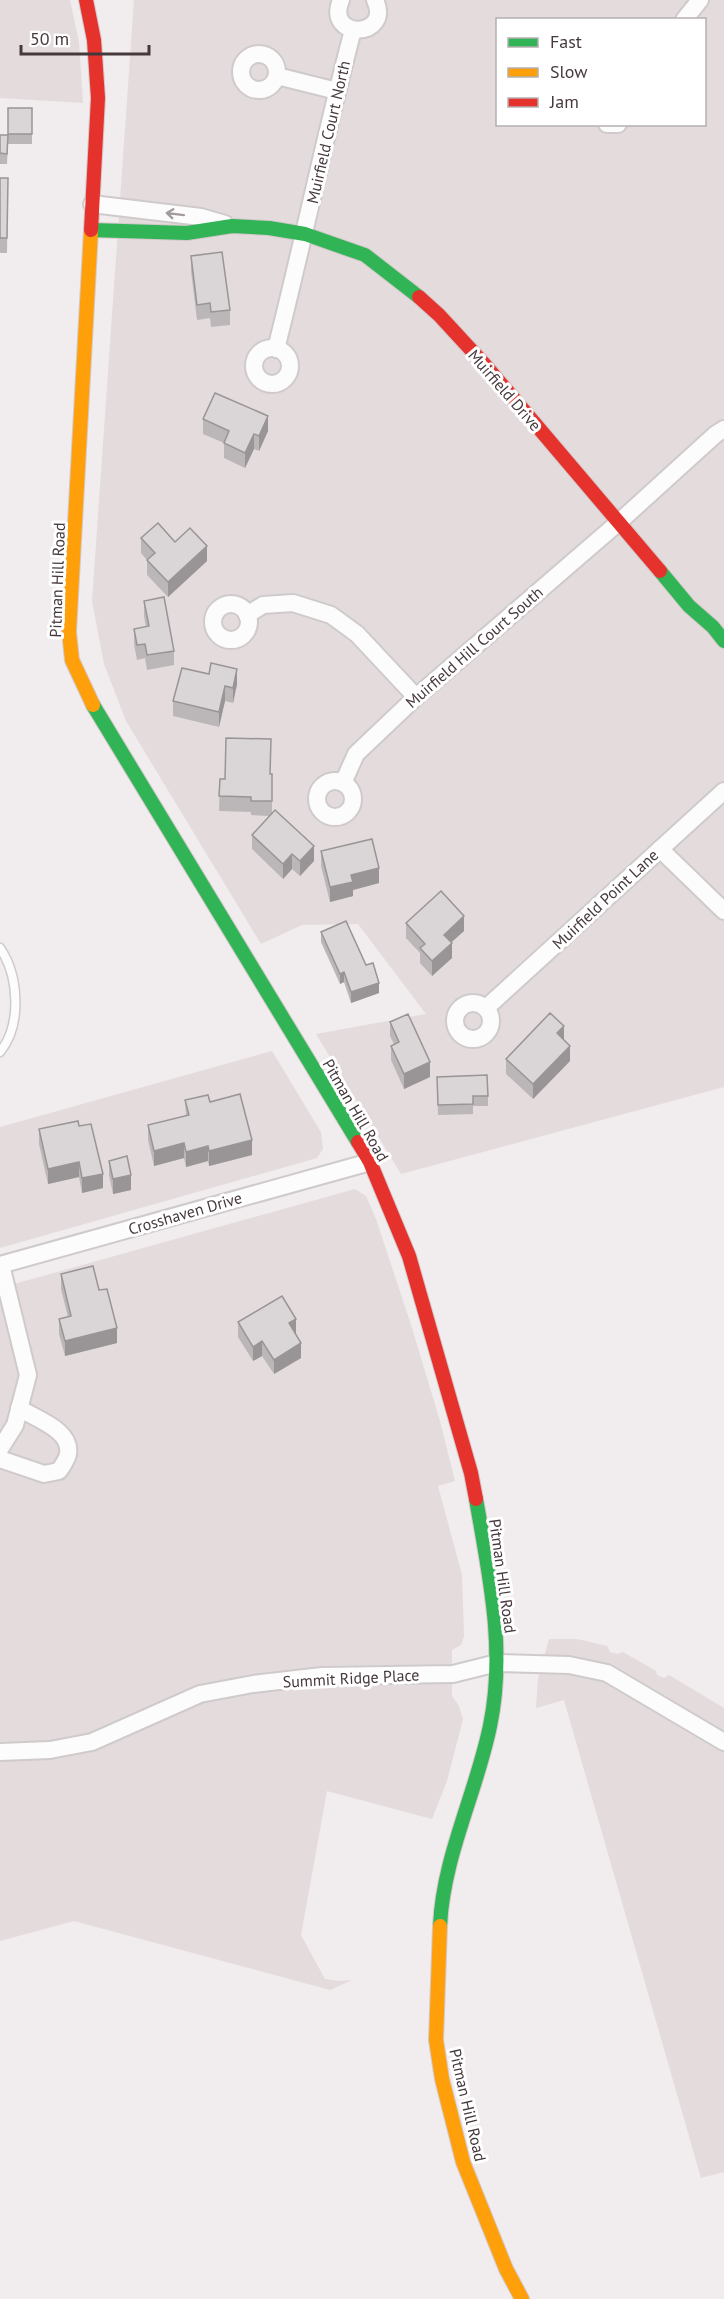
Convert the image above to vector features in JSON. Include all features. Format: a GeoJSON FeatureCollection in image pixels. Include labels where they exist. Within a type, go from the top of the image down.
{"type":"FeatureCollection","features":[{"type":"Feature","properties":{"kind":"street","name":"Pitman Hill Road"},"geometry":{"type":"LineString","coordinates":[[86,0],[94,40],[98,98],[69,632],[72,660],[96,712],[370,1162],[409,1256],[471,1473],[494,1605],[497,1663],[490,1726],[441,1901],[436,2040],[442,2079],[463,2163],[506,2270],[522,2299]]}},
{"type":"Feature","properties":{"kind":"street"},"geometry":{"type":"LineString","coordinates":[[341,0],[338,8],[341,21],[353,30],[365,30],[375,22],[379,10],[375,0]]}},
{"type":"Feature","properties":{"kind":"street"},"geometry":{"type":"LineString","coordinates":[[686,18],[700,0]]}},
{"type":"Feature","properties":{"kind":"street","name":"Muirfield Court North"},"geometry":{"type":"LineString","coordinates":[[276,349],[353,30]]}},
{"type":"Feature","properties":{"kind":"street"},"geometry":{"type":"LineString","coordinates":[[277,76],[337,90]]}},
{"type":"Feature","properties":{"kind":"street","name":"Muirfield Drive"},"geometry":{"type":"LineString","coordinates":[[92,204],[201,217],[232,226]]}},
{"type":"Feature","properties":{"kind":"street","name":"Muirfield Drive"},"geometry":{"type":"LineString","coordinates":[[90,230],[188,233],[232,226],[269,228],[305,234],[365,255],[403,283],[439,315],[486,366],[689,606],[713,627],[724,641]]}},
{"type":"Feature","properties":{"kind":"street","name":"Muirfield Hill Court South"},"geometry":{"type":"LineString","coordinates":[[343,783],[356,754],[416,697],[724,429]]}},
{"type":"Feature","properties":{"kind":"street"},"geometry":{"type":"LineString","coordinates":[[247,615],[264,605],[293,603],[331,615],[357,634],[416,697]]}},
{"type":"Feature","properties":{"kind":"street","name":"Muirfield Point Lane"},"geometry":{"type":"LineString","coordinates":[[486,1008],[724,791]]}},
{"type":"Feature","properties":{"kind":"street"},"geometry":{"type":"LineString","coordinates":[[660,849],[724,911]]}},
{"type":"Feature","properties":{"kind":"street","name":"Crosshaven Drive"},"geometry":{"type":"LineString","coordinates":[[0,1265],[370,1162]]}},
{"type":"Feature","properties":{"kind":"street"},"geometry":{"type":"LineString","coordinates":[[0,1265],[28,1375],[15,1425],[0,1449]]}},
{"type":"Feature","properties":{"kind":"street"},"geometry":{"type":"LineString","coordinates":[[0,1459],[44,1474],[59,1471],[68,1455],[67,1440],[56,1429],[19,1408]]}},
{"type":"Feature","properties":{"kind":"street","name":"Summit Ridge Place"},"geometry":{"type":"LineString","coordinates":[[0,1752],[50,1750],[92,1742],[200,1694],[253,1684],[322,1676],[453,1674],[497,1663],[569,1665],[607,1673],[724,1742]]}},
{"type":"Feature","properties":{"kind":"lane"},"geometry":{"type":"LineString","coordinates":[[0,948],[11,971],[14,1016],[8,1042],[0,1052]]}},
{"type":"Feature","properties":{"kind":"shaded area"},"geometry":{"type":"Polygon","coordinates":[[[0,0],[70,0],[79,42],[83,103],[0,98],[0,0]]]}},
{"type":"Feature","properties":{"kind":"shaded area"},"geometry":{"type":"Polygon","coordinates":[[[134,0],[724,0],[724,1087],[401,1174],[316,1034],[426,1014],[358,924],[302,925],[261,944],[126,721],[104,664],[92,601],[134,0]]]}},
{"type":"Feature","properties":{"kind":"shaded area"},"geometry":{"type":"Polygon","coordinates":[[[272,1051],[321,1132],[323,1149],[317,1158],[0,1248],[0,1127],[272,1051]]]}},
{"type":"Feature","properties":{"kind":"shaded area"},"geometry":{"type":"Polygon","coordinates":[[[355,1189],[366,1196],[376,1219],[412,1328],[455,1481],[438,1486],[462,1575],[464,1636],[461,1645],[452,1650],[452,1696],[459,1706],[463,1719],[447,1781],[432,1819],[327,1791],[301,1935],[325,1979],[352,1980],[330,1990],[74,1921],[0,1941],[0,1288],[355,1189]]]}},
{"type":"Feature","properties":{"kind":"shaded area"},"geometry":{"type":"Polygon","coordinates":[[[549,1639],[577,1639],[607,1646],[610,1652],[618,1654],[623,1652],[656,1671],[657,1675],[664,1678],[669,1675],[724,1708],[724,2172],[701,2178],[564,1700],[536,1708],[538,1679],[549,1639]]]}},
{"type":"Feature","properties":{"kind":"building"},"geometry":{"type":"Polygon","coordinates":[[[8,108],[32,108],[32,134],[8,134],[8,108]]]}},
{"type":"Feature","properties":{"kind":"building"},"geometry":{"type":"Polygon","coordinates":[[[0,135],[8,135],[7,154],[0,153],[0,135]]]}},
{"type":"Feature","properties":{"kind":"building"},"geometry":{"type":"Polygon","coordinates":[[[0,178],[8,178],[7,238],[0,238],[0,178]]]}},
{"type":"Feature","properties":{"kind":"building"},"geometry":{"type":"Polygon","coordinates":[[[222,252],[230,310],[211,312],[210,303],[197,305],[191,256],[222,252]]]}},
{"type":"Feature","properties":{"kind":"building"},"geometry":{"type":"Polygon","coordinates":[[[215,393],[268,416],[259,436],[254,434],[245,453],[224,443],[229,431],[203,419],[215,393]]]}},
{"type":"Feature","properties":{"kind":"building"},"geometry":{"type":"Polygon","coordinates":[[[158,523],[175,542],[190,528],[207,546],[168,582],[147,560],[155,553],[141,538],[158,523]]]}},
{"type":"Feature","properties":{"kind":"building"},"geometry":{"type":"Polygon","coordinates":[[[164,597],[174,651],[147,655],[145,644],[137,645],[134,629],[149,626],[144,601],[164,597]]]}},
{"type":"Feature","properties":{"kind":"building"},"geometry":{"type":"Polygon","coordinates":[[[211,663],[237,669],[233,688],[225,686],[219,712],[173,701],[182,668],[209,674],[211,663]]]}},
{"type":"Feature","properties":{"kind":"building"},"geometry":{"type":"Polygon","coordinates":[[[226,738],[271,739],[272,801],[251,801],[251,797],[219,796],[220,779],[225,779],[226,738]]]}},
{"type":"Feature","properties":{"kind":"building"},"geometry":{"type":"Polygon","coordinates":[[[275,810],[314,846],[300,861],[292,854],[283,864],[252,835],[275,810]]]}},
{"type":"Feature","properties":{"kind":"building"},"geometry":{"type":"Polygon","coordinates":[[[372,839],[379,868],[351,875],[353,882],[330,887],[321,851],[372,839]]]}},
{"type":"Feature","properties":{"kind":"building"},"geometry":{"type":"Polygon","coordinates":[[[441,891],[464,916],[444,935],[452,943],[432,961],[420,948],[425,944],[406,923],[441,891]]]}},
{"type":"Feature","properties":{"kind":"building"},"geometry":{"type":"Polygon","coordinates":[[[346,921],[366,965],[373,963],[379,983],[351,992],[344,972],[340,974],[321,932],[346,921]]]}},
{"type":"Feature","properties":{"kind":"building"},"geometry":{"type":"Polygon","coordinates":[[[550,1013],[564,1026],[557,1033],[570,1046],[533,1084],[506,1059],[550,1013]]]}},
{"type":"Feature","properties":{"kind":"building"},"geometry":{"type":"Polygon","coordinates":[[[408,1014],[430,1062],[404,1074],[391,1046],[399,1042],[390,1022],[408,1014]]]}},
{"type":"Feature","properties":{"kind":"building"},"geometry":{"type":"Polygon","coordinates":[[[487,1075],[488,1096],[473,1096],[473,1104],[438,1105],[437,1077],[487,1075]]]}},
{"type":"Feature","properties":{"kind":"building"},"geometry":{"type":"Polygon","coordinates":[[[240,1094],[252,1140],[209,1151],[208,1146],[186,1152],[184,1143],[154,1151],[148,1125],[189,1115],[185,1100],[208,1095],[210,1102],[240,1094]]]}},
{"type":"Feature","properties":{"kind":"building"},"geometry":{"type":"Polygon","coordinates":[[[78,1121],[79,1126],[91,1124],[103,1174],[82,1178],[79,1162],[48,1169],[39,1129],[78,1121]]]}},
{"type":"Feature","properties":{"kind":"building"},"geometry":{"type":"Polygon","coordinates":[[[127,1156],[131,1175],[113,1179],[109,1161],[127,1156]]]}},
{"type":"Feature","properties":{"kind":"building"},"geometry":{"type":"Polygon","coordinates":[[[93,1266],[99,1290],[107,1289],[117,1328],[65,1341],[59,1319],[71,1316],[61,1274],[93,1266]]]}},
{"type":"Feature","properties":{"kind":"building"},"geometry":{"type":"Polygon","coordinates":[[[282,1296],[296,1319],[289,1323],[301,1343],[274,1360],[262,1341],[253,1347],[238,1322],[282,1296]]]}},
{"type":"Feature","properties":{"kind":"traffic: fast"},"geometry":{"type":"LineString","coordinates":[[91,230],[187,233],[232,226],[269,228],[305,234],[365,255],[419,297]]}},
{"type":"Feature","properties":{"kind":"traffic: fast"},"geometry":{"type":"LineString","coordinates":[[660,571],[689,606],[713,627],[724,641]]}},
{"type":"Feature","properties":{"kind":"traffic: fast"},"geometry":{"type":"LineString","coordinates":[[93,705],[358,1142]]}},
{"type":"Feature","properties":{"kind":"traffic: fast"},"geometry":{"type":"LineString","coordinates":[[440,1926],[442,1900],[453,1850],[484,1751],[495,1698],[494,1612],[476,1499]]}},
{"type":"Feature","properties":{"kind":"traffic: slow"},"geometry":{"type":"LineString","coordinates":[[91,230],[69,632],[72,660],[93,705]]}},
{"type":"Feature","properties":{"kind":"traffic: slow"},"geometry":{"type":"LineString","coordinates":[[440,1926],[436,2040],[442,2079],[463,2162],[506,2269],[522,2299]]}},
{"type":"Feature","properties":{"kind":"traffic: jam"},"geometry":{"type":"LineString","coordinates":[[86,0],[94,40],[98,98],[91,230]]}},
{"type":"Feature","properties":{"kind":"traffic: jam"},"geometry":{"type":"LineString","coordinates":[[419,297],[439,315],[486,366],[660,571]]}},
{"type":"Feature","properties":{"kind":"traffic: jam"},"geometry":{"type":"LineString","coordinates":[[358,1142],[370,1162],[409,1256],[471,1473],[476,1499]]}}]}
